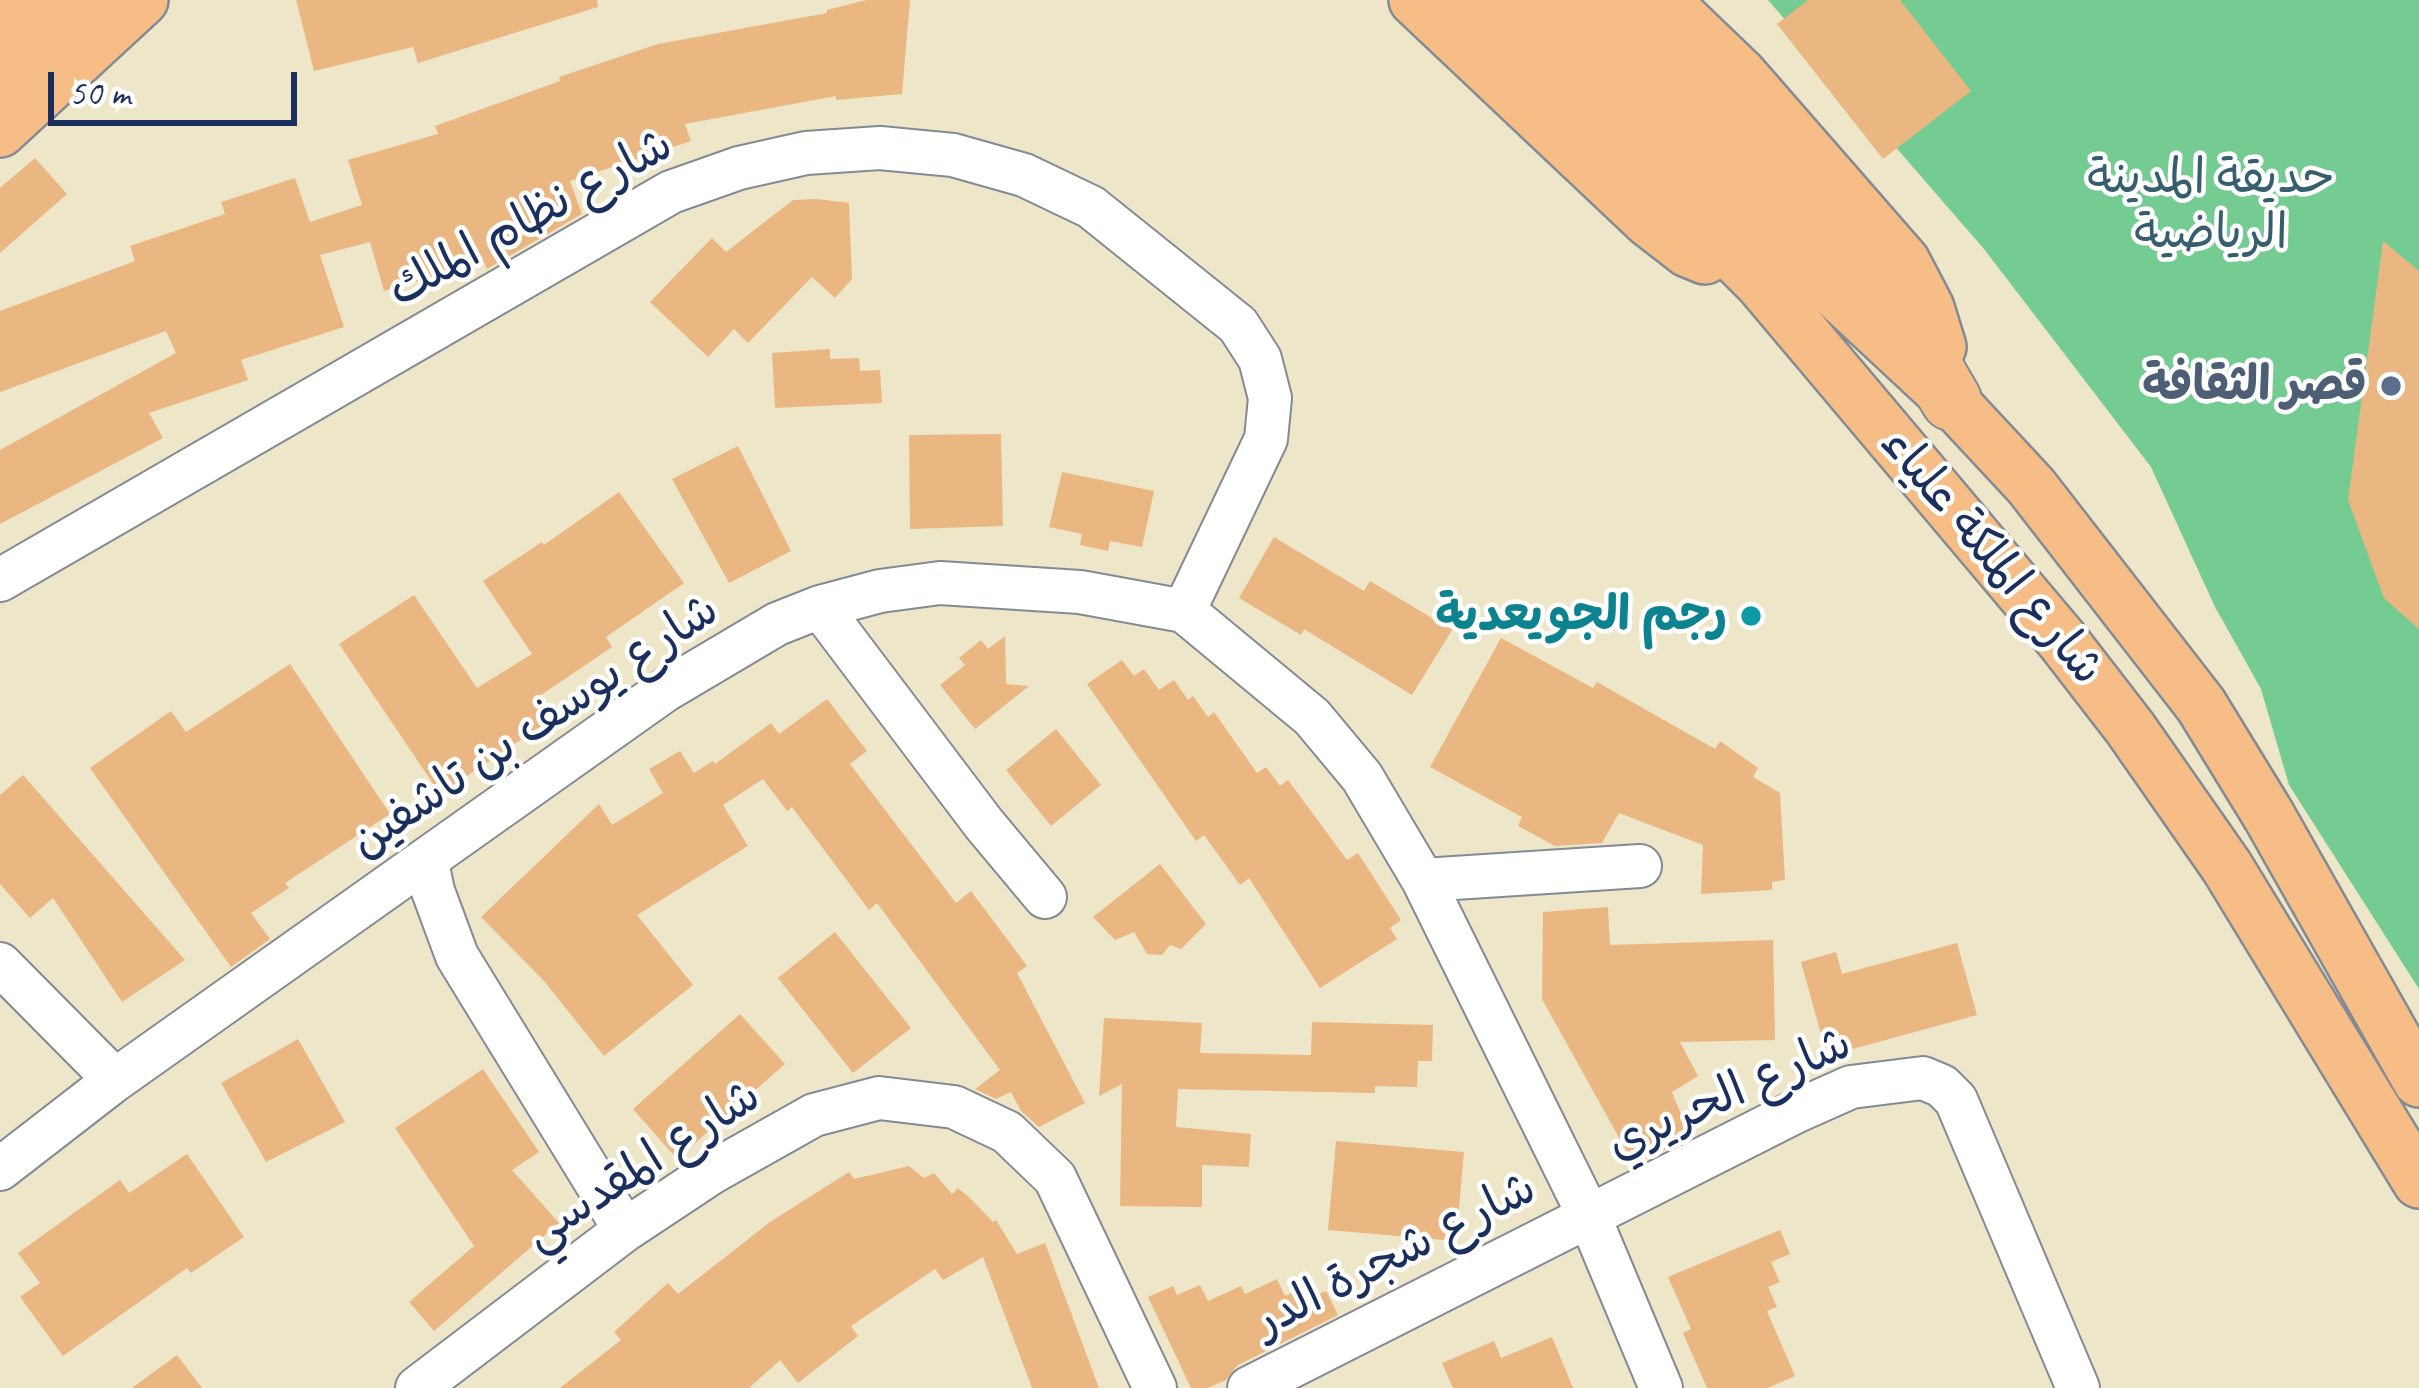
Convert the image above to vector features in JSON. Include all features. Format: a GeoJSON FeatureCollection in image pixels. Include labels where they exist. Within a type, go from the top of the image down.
{"type":"FeatureCollection","features":[{"type":"Feature","properties":{"kind":"highway"},"geometry":{"type":"LineString","coordinates":[[0,19],[20,0]]}},
{"type":"Feature","properties":{"kind":"highway"},"geometry":{"type":"LineString","coordinates":[[0,85],[81,0]]}},
{"type":"Feature","properties":{"kind":"highway"},"geometry":{"type":"LineString","coordinates":[[1555,17],[1663,59],[1895,304],[1952,400]]}},
{"type":"Feature","properties":{"kind":"main road"},"geometry":{"type":"LineString","coordinates":[[0,131],[142,0]]}},
{"type":"Feature","properties":{"kind":"main road"},"geometry":{"type":"LineString","coordinates":[[1415,0],[1648,220],[1688,250],[1761,283]]}},
{"type":"Feature","properties":{"kind":"main road","name":"شارع الملكة علياء"},"geometry":{"type":"LineString","coordinates":[[1477,0],[1555,17],[1761,283],[2007,573],[2130,728],[2228,867],[2419,1182]]}},
{"type":"Feature","properties":{"kind":"main road"},"geometry":{"type":"LineString","coordinates":[[1663,0],[1741,75],[1904,262],[1928,308],[1952,400]]}},
{"type":"Feature","properties":{"kind":"main road","name":"شارع الملكة علياء"},"geometry":{"type":"LineString","coordinates":[[1952,400],[2031,486],[2201,705],[2419,1081]]}},
{"type":"Feature","properties":{"kind":"street","name":"شارع نظام الملك"},"geometry":{"type":"LineString","coordinates":[[0,580],[671,192],[740,167],[806,153],[880,148],[953,155],[1024,175],[1091,207],[1238,325],[1260,359],[1270,398],[1267,439],[1184,610]]}},
{"type":"Feature","properties":{"kind":"street","name":"شارع يوسف بن تاشفين"},"geometry":{"type":"LineString","coordinates":[[0,1169],[115,1080],[664,692],[777,624],[880,591],[940,583],[1061,590],[1184,610]]}},
{"type":"Feature","properties":{"kind":"street"},"geometry":{"type":"LineString","coordinates":[[820,607],[1045,897]]}},
{"type":"Feature","properties":{"kind":"street"},"geometry":{"type":"LineString","coordinates":[[1184,610],[1312,717],[1362,777],[1424,880],[1589,1216],[1661,1388]]}},
{"type":"Feature","properties":{"kind":"street"},"geometry":{"type":"LineString","coordinates":[[428,862],[433,891],[457,956],[625,1230]]}},
{"type":"Feature","properties":{"kind":"street"},"geometry":{"type":"LineString","coordinates":[[1424,880],[1640,866]]}},
{"type":"Feature","properties":{"kind":"street"},"geometry":{"type":"LineString","coordinates":[[0,964],[115,1080]]}},
{"type":"Feature","properties":{"kind":"street","name":"شارع الحريري"},"geometry":{"type":"LineString","coordinates":[[1589,1216],[1851,1087],[1923,1078],[1942,1086],[1956,1100],[2078,1388]]}},
{"type":"Feature","properties":{"kind":"street","name":"شارع المقدسي"},"geometry":{"type":"LineString","coordinates":[[416,1388],[625,1230],[711,1173],[814,1115],[878,1098],[953,1107],[1007,1132],[1055,1178],[1154,1388]]}},
{"type":"Feature","properties":{"kind":"street","name":"شارع شجرة الدر"},"geometry":{"type":"LineString","coordinates":[[1249,1388],[1589,1216]]}},
{"type":"Feature","properties":{"kind":"green space","name":"حديقة المدينة الرياضية"},"geometry":{"type":"Polygon","coordinates":[[[1768,0],[2419,0],[2419,989],[2289,785],[2261,689],[2215,607],[2151,467],[1984,249],[1768,0]]]}},
{"type":"Feature","properties":{"kind":"building"},"geometry":{"type":"Polygon","coordinates":[[[296,0],[597,0],[598,7],[418,63],[413,47],[314,71],[296,0]]]}},
{"type":"Feature","properties":{"kind":"building"},"geometry":{"type":"Polygon","coordinates":[[[866,0],[910,0],[902,94],[836,100],[836,96],[685,124],[691,141],[570,181],[582,214],[487,269],[484,262],[384,291],[370,242],[320,255],[344,327],[241,360],[248,380],[149,413],[163,438],[0,524],[0,450],[176,353],[166,331],[0,392],[0,311],[135,261],[130,246],[225,214],[221,202],[295,178],[310,222],[362,205],[348,160],[438,134],[435,126],[560,81],[559,77],[658,44],[827,13],[866,0]]]}},
{"type":"Feature","properties":{"kind":"building"},"geometry":{"type":"Polygon","coordinates":[[[1808,0],[1900,0],[1971,91],[1883,159],[1777,24],[1808,0]]]}},
{"type":"Feature","properties":{"kind":"building"},"geometry":{"type":"Polygon","coordinates":[[[35,158],[67,194],[0,253],[0,188],[35,158]]]}},
{"type":"Feature","properties":{"kind":"building"},"geometry":{"type":"Polygon","coordinates":[[[793,200],[849,203],[852,279],[835,298],[812,277],[748,343],[734,329],[708,357],[650,302],[712,238],[726,252],[793,200]]]}},
{"type":"Feature","properties":{"kind":"building","name":"قصر الثقافة"},"geometry":{"type":"Polygon","coordinates":[[[2383,241],[2419,271],[2419,629],[2384,598],[2348,500],[2383,241]]]}},
{"type":"Feature","properties":{"kind":"building"},"geometry":{"type":"Polygon","coordinates":[[[830,349],[830,359],[859,358],[860,371],[880,370],[882,403],[775,408],[772,353],[830,349]]]}},
{"type":"Feature","properties":{"kind":"building"},"geometry":{"type":"Polygon","coordinates":[[[1001,434],[1003,526],[910,529],[909,435],[1001,434]]]}},
{"type":"Feature","properties":{"kind":"building"},"geometry":{"type":"Polygon","coordinates":[[[738,446],[791,551],[729,583],[672,479],[738,446]]]}},
{"type":"Feature","properties":{"kind":"building"},"geometry":{"type":"Polygon","coordinates":[[[1062,472],[1154,491],[1142,547],[1110,541],[1108,551],[1080,545],[1082,534],[1049,527],[1062,472]]]}},
{"type":"Feature","properties":{"kind":"building"},"geometry":{"type":"Polygon","coordinates":[[[619,492],[684,583],[606,637],[612,647],[538,697],[552,719],[440,794],[339,644],[414,595],[477,688],[532,654],[483,581],[619,492]]]}},
{"type":"Feature","properties":{"kind":"building"},"geometry":{"type":"Polygon","coordinates":[[[1274,537],[1364,591],[1370,581],[1452,630],[1412,695],[1304,629],[1301,635],[1239,598],[1274,537]]]}},
{"type":"Feature","properties":{"kind":"building"},"geometry":{"type":"Polygon","coordinates":[[[1005,636],[1006,684],[1029,686],[975,729],[940,685],[965,665],[959,658],[981,640],[988,649],[1005,636]]]}},
{"type":"Feature","properties":{"kind":"building"},"geometry":{"type":"Polygon","coordinates":[[[1501,638],[1593,688],[1597,682],[1715,749],[1720,741],[1758,768],[1753,777],[1780,793],[1785,880],[1772,882],[1772,890],[1701,894],[1703,845],[1619,813],[1602,843],[1555,846],[1518,826],[1522,817],[1430,767],[1501,638]]]}},
{"type":"Feature","properties":{"kind":"building"},"geometry":{"type":"Polygon","coordinates":[[[1122,660],[1134,676],[1144,669],[1159,690],[1174,680],[1208,717],[1214,712],[1257,773],[1266,767],[1280,786],[1288,780],[1347,860],[1358,853],[1401,920],[1390,928],[1397,939],[1320,988],[1249,878],[1240,885],[1204,835],[1196,841],[1087,684],[1122,660]]]}},
{"type":"Feature","properties":{"kind":"building"},"geometry":{"type":"Polygon","coordinates":[[[290,664],[390,814],[285,883],[289,888],[251,913],[270,939],[231,967],[90,768],[171,711],[186,732],[290,664]]]}},
{"type":"Feature","properties":{"kind":"building"},"geometry":{"type":"Polygon","coordinates":[[[827,699],[867,751],[850,764],[956,903],[971,891],[1027,966],[1017,973],[1085,1103],[1039,1127],[1021,1111],[1011,1092],[996,1099],[975,1089],[1000,1070],[877,903],[869,910],[792,807],[787,811],[763,779],[723,805],[748,846],[637,915],[693,985],[604,1056],[544,981],[481,917],[599,804],[612,825],[663,793],[649,769],[680,751],[694,773],[715,764],[771,723],[779,734],[827,699]]]}},
{"type":"Feature","properties":{"kind":"building"},"geometry":{"type":"Polygon","coordinates":[[[1056,729],[1101,785],[1051,826],[1006,770],[1056,729]]]}},
{"type":"Feature","properties":{"kind":"building"},"geometry":{"type":"Polygon","coordinates":[[[23,775],[185,960],[122,1002],[53,898],[30,918],[0,884],[0,795],[23,775]]]}},
{"type":"Feature","properties":{"kind":"building"},"geometry":{"type":"Polygon","coordinates":[[[1160,864],[1206,924],[1181,949],[1170,945],[1162,955],[1147,954],[1134,932],[1115,940],[1093,917],[1160,864]]]}},
{"type":"Feature","properties":{"kind":"building"},"geometry":{"type":"Polygon","coordinates":[[[1608,907],[1610,945],[1773,940],[1775,1040],[1680,1042],[1698,1076],[1672,1092],[1688,1132],[1673,1138],[1676,1144],[1653,1155],[1650,1149],[1632,1161],[1542,999],[1543,912],[1608,907]]]}},
{"type":"Feature","properties":{"kind":"building"},"geometry":{"type":"Polygon","coordinates":[[[835,932],[911,1028],[853,1073],[778,978],[835,932]]]}},
{"type":"Feature","properties":{"kind":"building"},"geometry":{"type":"Polygon","coordinates":[[[1957,943],[1977,1015],[1827,1056],[1801,962],[1836,952],[1842,974],[1957,943]]]}},
{"type":"Feature","properties":{"kind":"building"},"geometry":{"type":"Polygon","coordinates":[[[740,1014],[785,1064],[677,1159],[633,1109],[740,1014]]]}},
{"type":"Feature","properties":{"kind":"building"},"geometry":{"type":"Polygon","coordinates":[[[1104,1018],[1202,1023],[1200,1053],[1311,1055],[1312,1022],[1433,1025],[1432,1061],[1418,1061],[1417,1087],[1375,1086],[1375,1093],[1178,1089],[1176,1127],[1251,1134],[1249,1167],[1202,1165],[1202,1207],[1120,1206],[1122,1084],[1099,1096],[1104,1018]]]}},
{"type":"Feature","properties":{"kind":"building"},"geometry":{"type":"Polygon","coordinates":[[[298,1039],[345,1122],[266,1162],[221,1083],[298,1039]]]}},
{"type":"Feature","properties":{"kind":"building"},"geometry":{"type":"Polygon","coordinates":[[[483,1069],[539,1152],[512,1170],[559,1223],[434,1331],[409,1302],[474,1246],[395,1128],[483,1069]]]}},
{"type":"Feature","properties":{"kind":"building"},"geometry":{"type":"Polygon","coordinates":[[[1336,1141],[1464,1152],[1456,1241],[1328,1230],[1336,1141]]]}},
{"type":"Feature","properties":{"kind":"building"},"geometry":{"type":"Polygon","coordinates":[[[187,1154],[244,1237],[191,1273],[187,1268],[63,1356],[20,1297],[40,1283],[18,1253],[120,1180],[129,1193],[187,1154]]]}},
{"type":"Feature","properties":{"kind":"building"},"geometry":{"type":"Polygon","coordinates":[[[909,1166],[924,1178],[934,1173],[952,1194],[958,1188],[996,1220],[1017,1254],[1045,1243],[1099,1388],[1032,1388],[983,1257],[943,1280],[935,1269],[851,1326],[858,1336],[798,1383],[780,1360],[749,1388],[560,1388],[621,1340],[614,1332],[668,1283],[678,1294],[770,1222],[849,1172],[854,1179],[909,1166]]]}},
{"type":"Feature","properties":{"kind":"building"},"geometry":{"type":"Polygon","coordinates":[[[1780,1230],[1790,1254],[1771,1262],[1780,1282],[1768,1287],[1777,1307],[1767,1311],[1795,1376],[1768,1388],[1707,1388],[1683,1333],[1691,1329],[1668,1277],[1780,1230]]]}},
{"type":"Feature","properties":{"kind":"building"},"geometry":{"type":"Polygon","coordinates":[[[1277,1279],[1285,1296],[1303,1288],[1308,1299],[1326,1291],[1338,1315],[1238,1365],[1226,1380],[1208,1388],[1191,1388],[1148,1297],[1173,1286],[1177,1295],[1200,1285],[1208,1301],[1241,1286],[1245,1294],[1277,1279]]]}},
{"type":"Feature","properties":{"kind":"building"},"geometry":{"type":"Polygon","coordinates":[[[1552,1337],[1573,1388],[1453,1388],[1442,1363],[1494,1341],[1501,1358],[1552,1337]]]}},
{"type":"Feature","properties":{"kind":"building"},"geometry":{"type":"Polygon","coordinates":[[[177,1355],[202,1388],[132,1388],[177,1355]]]}},
{"type":"Feature","properties":{"kind":"place","name":"قصر الثقافة"},"geometry":{"type":"Point","coordinates":[2391,386]}},
{"type":"Feature","properties":{"kind":"place","name":"رجم الجويعدية"},"geometry":{"type":"Point","coordinates":[1751,616]}}]}
